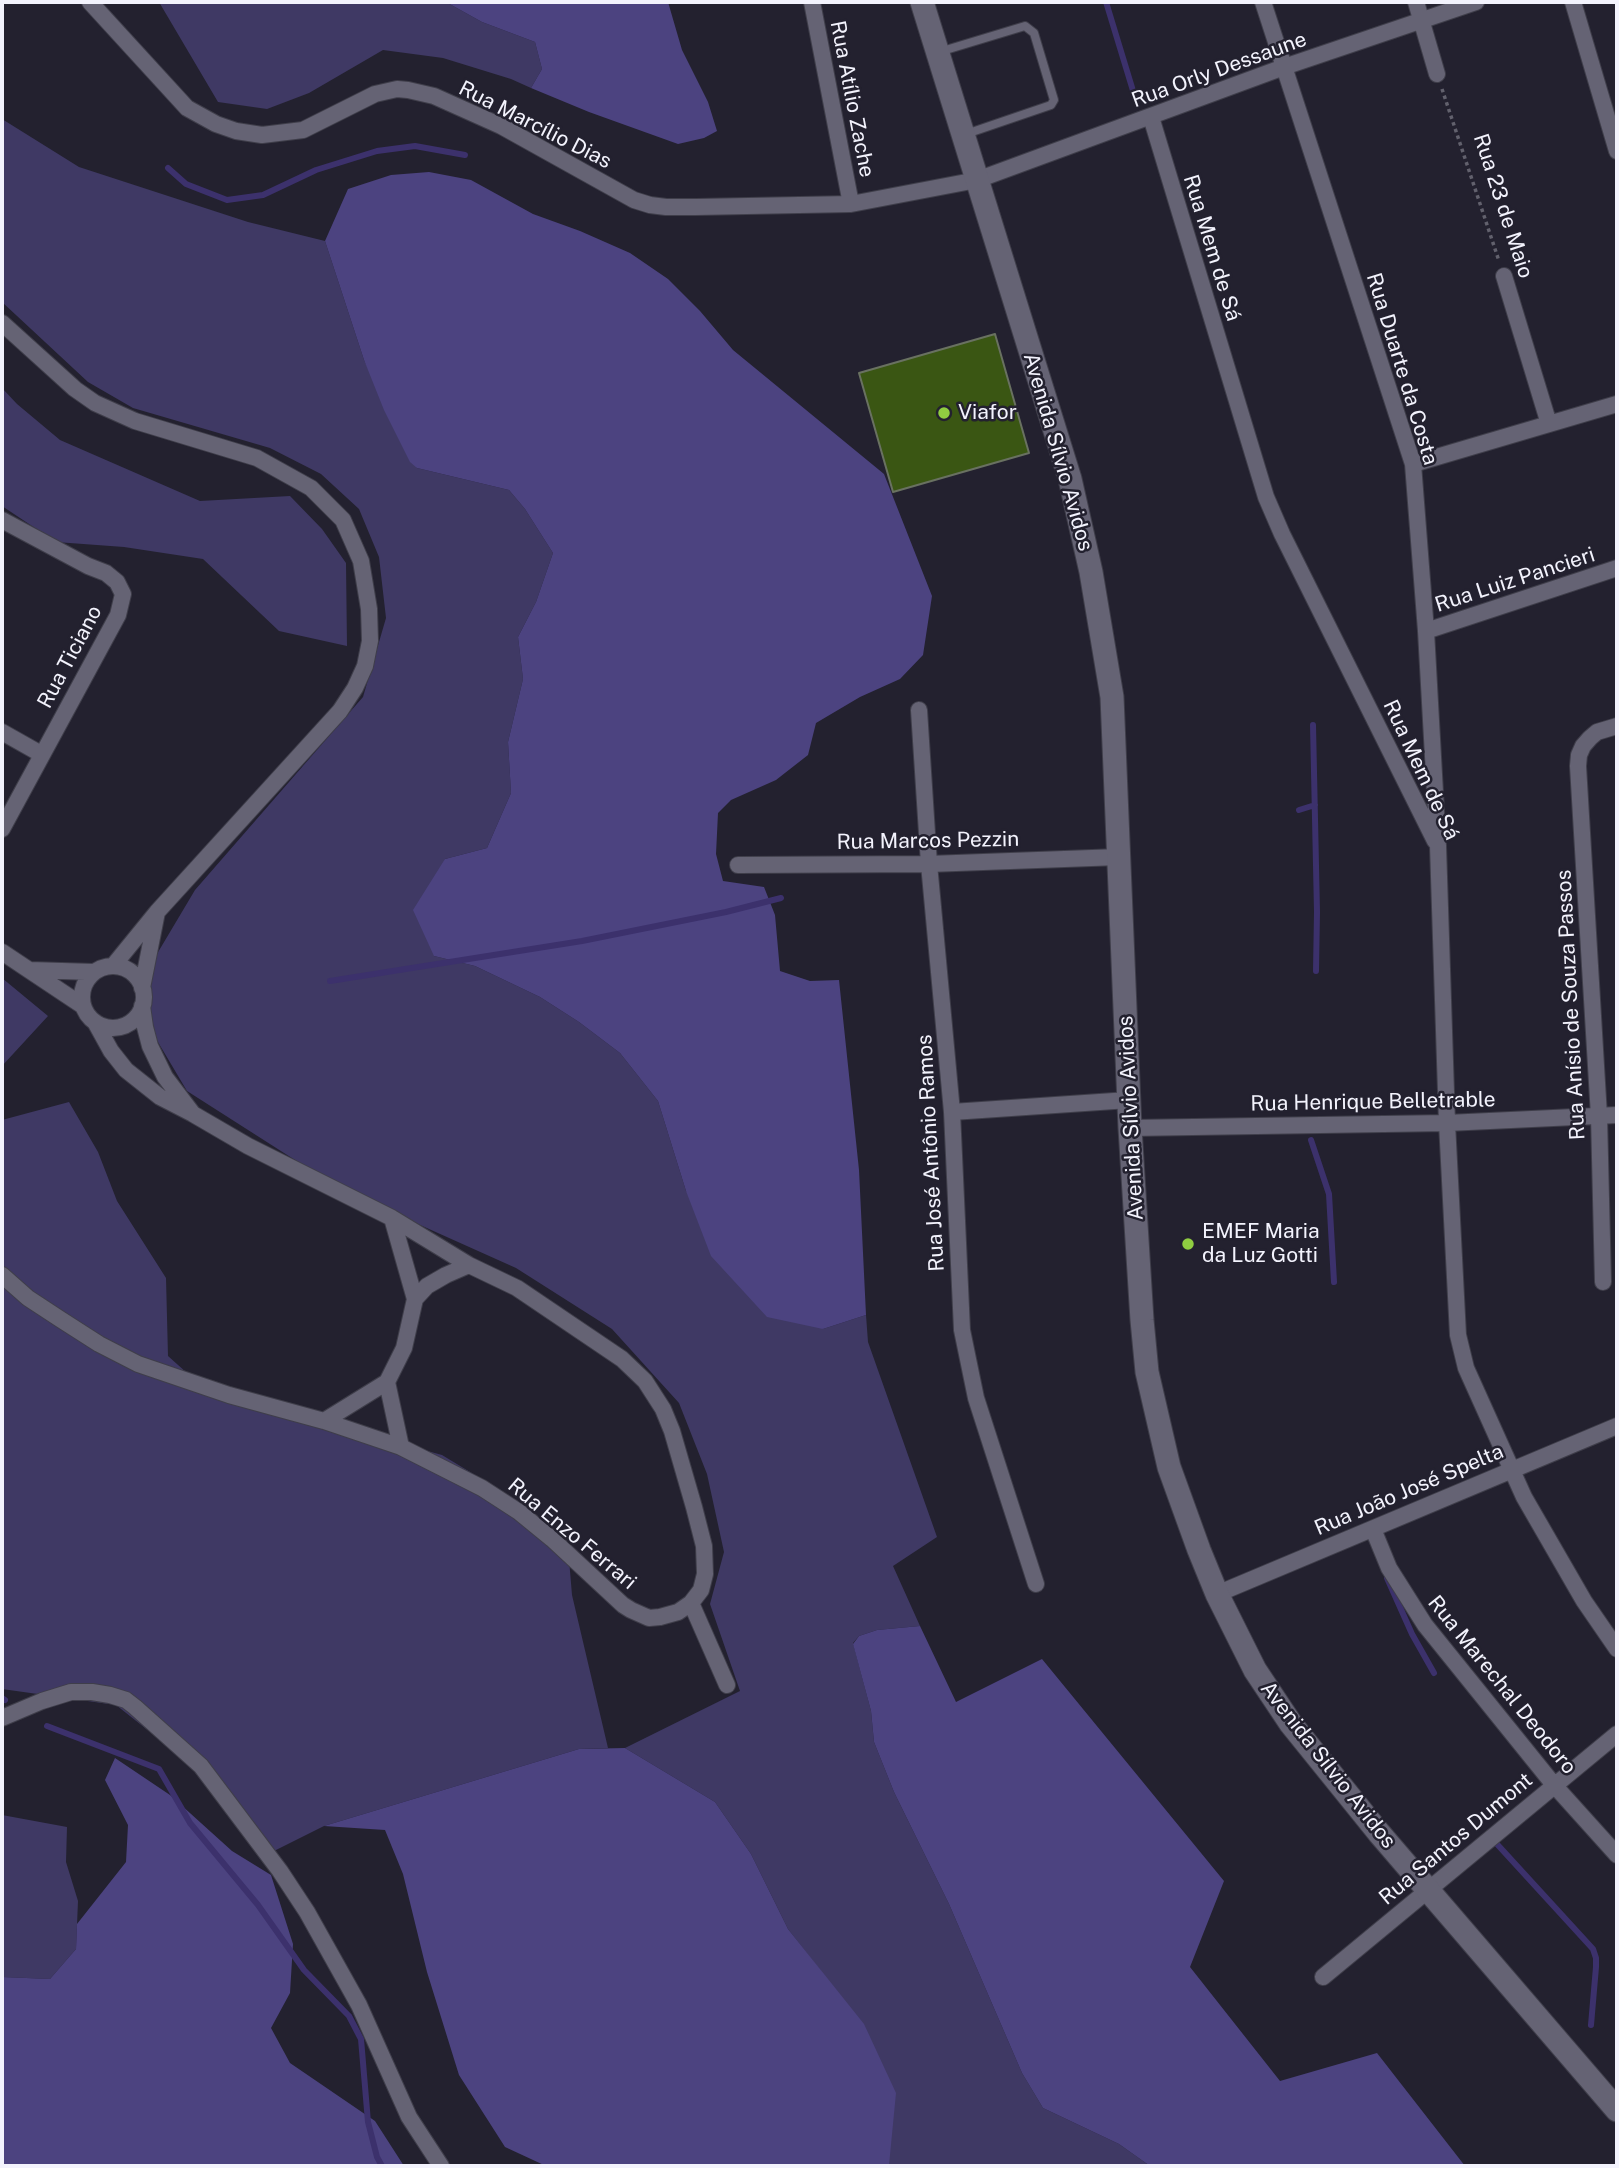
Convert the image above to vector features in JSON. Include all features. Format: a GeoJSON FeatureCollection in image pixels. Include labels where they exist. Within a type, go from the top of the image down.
{"type":"FeatureCollection","features":[{"type":"Feature","properties":{"kind":"main road","name":"Avenida Sílvio Avidos"},"geometry":{"type":"LineString","coordinates":[[922,2],[1070,479],[1091,572],[1112,697],[1130,1128],[1147,1372],[1169,1467],[1217,1594],[1255,1670],[1291,1724],[1380,1833],[1617,2110]]}},
{"type":"Feature","properties":{"kind":"street","name":"Rua Marcílio Dias"},"geometry":{"type":"LineString","coordinates":[[90,2],[187,108],[216,124],[236,131],[281,135],[303,130],[375,94],[397,89],[434,96],[501,126],[620,193],[650,205],[696,208],[851,204],[977,180]]}},
{"type":"Feature","properties":{"kind":"street","name":"Rua Atílio Zache"},"geometry":{"type":"LineString","coordinates":[[811,2],[851,204]]}},
{"type":"Feature","properties":{"kind":"street","name":"Rua Duarte da Costa"},"geometry":{"type":"LineString","coordinates":[[1264,2],[1413,464],[1438,846]]}},
{"type":"Feature","properties":{"kind":"street"},"geometry":{"type":"LineString","coordinates":[[1416,2],[1437,74]]}},
{"type":"Feature","properties":{"kind":"street","name":"Rua Orly Dessaune"},"geometry":{"type":"LineString","coordinates":[[977,180],[1284,68],[1476,2]]}},
{"type":"Feature","properties":{"kind":"street"},"geometry":{"type":"LineString","coordinates":[[1576,3],[1617,151]]}},
{"type":"Feature","properties":{"kind":"street","name":"Rua Mem de Sá"},"geometry":{"type":"LineString","coordinates":[[1151,117],[1266,497],[1438,846],[1454,1291],[1458,1335],[1466,1368],[1524,1497],[1584,1601],[1617,1649]]}},
{"type":"Feature","properties":{"kind":"street","name":"Rua 23 de Maio"},"geometry":{"type":"LineString","coordinates":[[1504,276],[1549,424]]}},
{"type":"Feature","properties":{"kind":"street"},"geometry":{"type":"LineString","coordinates":[[2,323],[95,403],[135,421],[257,458],[311,488],[342,520],[361,561],[367,589],[370,641],[365,666],[340,711],[157,912],[113,966]]}},
{"type":"Feature","properties":{"kind":"street"},"geometry":{"type":"LineString","coordinates":[[1413,464],[1617,404]]}},
{"type":"Feature","properties":{"kind":"street","name":"Rua Ticiano"},"geometry":{"type":"LineString","coordinates":[[2,520],[106,573],[117,582],[123,594],[118,615],[2,829]]}},
{"type":"Feature","properties":{"kind":"street","name":"Rua Luiz Pancieri"},"geometry":{"type":"LineString","coordinates":[[1426,631],[1617,568]]}},
{"type":"Feature","properties":{"kind":"street","name":"Rua José Antônio Ramos"},"geometry":{"type":"LineString","coordinates":[[919,710],[929,864],[952,1112],[962,1330],[976,1398],[1036,1584]]}},
{"type":"Feature","properties":{"kind":"street","name":"Rua Anísio de Souza Passos"},"geometry":{"type":"LineString","coordinates":[[1603,1282],[1598,1116],[1578,766],[1583,746],[1597,732],[1617,726]]}},
{"type":"Feature","properties":{"kind":"street"},"geometry":{"type":"LineString","coordinates":[[2,732],[41,754]]}},
{"type":"Feature","properties":{"kind":"street","name":"Rua Marcos Pezzin"},"geometry":{"type":"LineString","coordinates":[[738,865],[929,864],[1119,857]]}},
{"type":"Feature","properties":{"kind":"street"},"geometry":{"type":"LineString","coordinates":[[142,988],[157,912]]}},
{"type":"Feature","properties":{"kind":"street"},"geometry":{"type":"LineString","coordinates":[[2,952],[83,1006],[126,1070],[160,1097],[248,1146],[392,1219],[469,1265],[517,1288],[622,1359],[645,1381],[663,1409],[672,1431],[704,1546],[705,1574],[701,1590],[691,1603],[727,1685]]}},
{"type":"Feature","properties":{"kind":"street"},"geometry":{"type":"LineString","coordinates":[[83,1006],[83,987],[88,978],[103,967],[122,967],[138,979],[144,997],[138,1015],[123,1026],[113,1028],[95,1022]]}},
{"type":"Feature","properties":{"kind":"street"},"geometry":{"type":"LineString","coordinates":[[29,970],[94,972]]}},
{"type":"Feature","properties":{"kind":"street"},"geometry":{"type":"LineString","coordinates":[[142,1006],[150,1046],[165,1077],[193,1114]]}},
{"type":"Feature","properties":{"kind":"street"},"geometry":{"type":"LineString","coordinates":[[952,1112],[1129,1100]]}},
{"type":"Feature","properties":{"kind":"street","name":"Rua Henrique Belletrable"},"geometry":{"type":"LineString","coordinates":[[1130,1128],[1447,1123],[1617,1115]]}},
{"type":"Feature","properties":{"kind":"street"},"geometry":{"type":"LineString","coordinates":[[324,1421],[387,1382],[404,1348],[415,1299],[392,1219]]}},
{"type":"Feature","properties":{"kind":"street"},"geometry":{"type":"LineString","coordinates":[[415,1299],[427,1286],[469,1265]]}},
{"type":"Feature","properties":{"kind":"street","name":"Rua Enzo Ferrari"},"geometry":{"type":"LineString","coordinates":[[2,1275],[28,1298],[60,1319],[138,1364],[229,1395],[324,1421],[401,1447],[482,1488],[519,1512],[552,1539],[631,1610],[649,1618],[660,1617],[678,1612],[691,1603]]}},
{"type":"Feature","properties":{"kind":"street"},"geometry":{"type":"LineString","coordinates":[[387,1382],[401,1447]]}},
{"type":"Feature","properties":{"kind":"street","name":"Rua João José Spelta"},"geometry":{"type":"LineString","coordinates":[[1217,1594],[1617,1426]]}},
{"type":"Feature","properties":{"kind":"street","name":"Rua Marechal Deodoro"},"geometry":{"type":"LineString","coordinates":[[1373,1529],[1389,1568],[1425,1625],[1554,1785],[1617,1855]]}},
{"type":"Feature","properties":{"kind":"street"},"geometry":{"type":"LineString","coordinates":[[2,1717],[71,1692],[110,1695],[126,1700],[135,1707],[201,1766],[280,1871],[307,1912],[359,2005],[409,2116],[441,2166]]}},
{"type":"Feature","properties":{"kind":"street","name":"Rua Santos Dumont"},"geometry":{"type":"LineString","coordinates":[[1323,1977],[1617,1734]]}},
{"type":"Feature","properties":{"kind":"lane"},"geometry":{"type":"LineString","coordinates":[[937,52],[1025,26],[1034,33],[1054,100],[1051,105],[963,135]]}},
{"type":"Feature","properties":{"kind":"path","name":"Rua 23 de Maio"},"geometry":{"type":"LineString","coordinates":[[1437,74],[1504,276]]}},
{"type":"Feature","properties":{"kind":"shaded area"},"geometry":{"type":"Polygon","coordinates":[[[159,2],[446,2],[482,22],[535,42],[542,69],[531,88],[443,58],[383,50],[309,93],[267,109],[218,102],[159,2]]]}},
{"type":"Feature","properties":{"kind":"shaded area"},"geometry":{"type":"Polygon","coordinates":[[[446,2],[668,2],[682,50],[708,102],[717,131],[704,138],[678,144],[531,88],[542,69],[535,42],[482,22],[446,2]]]}},
{"type":"Feature","properties":{"kind":"shaded area"},"geometry":{"type":"Polygon","coordinates":[[[2,119],[79,167],[248,222],[325,241],[364,360],[417,468],[509,490],[525,509],[553,553],[536,602],[518,637],[523,679],[508,742],[511,793],[487,848],[445,859],[434,956],[475,966],[540,997],[620,1053],[658,1101],[686,1191],[823,1329],[866,1315],[868,1342],[937,1537],[893,1566],[920,1626],[877,1630],[859,1636],[853,1643],[871,1711],[874,1742],[894,1792],[949,1904],[1022,2073],[1043,2108],[1119,2144],[1150,2166],[887,2166],[889,2165],[821,1971],[788,1929],[751,1854],[715,1802],[625,1748],[740,1691],[710,1604],[724,1552],[707,1474],[679,1403],[612,1329],[516,1268],[342,1190],[187,1091],[152,1032],[148,969],[195,890],[363,697],[386,618],[379,557],[359,509],[321,474],[270,448],[133,408],[88,382],[2,302],[2,119]]]}},
{"type":"Feature","properties":{"kind":"shaded area"},"geometry":{"type":"Polygon","coordinates":[[[429,172],[471,180],[533,214],[630,253],[668,279],[733,350],[884,474],[932,596],[923,655],[900,679],[860,697],[816,723],[808,755],[776,780],[731,800],[718,813],[716,854],[723,881],[764,887],[775,915],[780,971],[810,981],[839,980],[859,1170],[866,1315],[823,1329],[767,1317],[711,1256],[686,1191],[658,1101],[620,1053],[540,997],[475,966],[434,956],[413,910],[445,859],[487,848],[511,793],[508,742],[523,679],[518,637],[536,602],[553,553],[525,509],[509,490],[417,468],[410,462],[384,410],[364,360],[325,241],[348,189],[391,175],[429,172]]]}},
{"type":"Feature","properties":{"kind":"shaded area"},"geometry":{"type":"Polygon","coordinates":[[[2,388],[60,440],[200,501],[290,496],[322,529],[346,563],[347,646],[279,631],[203,559],[124,547],[56,542],[2,506],[2,388]]]}},
{"type":"Feature","properties":{"kind":"shaded area"},"geometry":{"type":"Polygon","coordinates":[[[2,978],[48,1016],[2,1066],[2,978]]]}},
{"type":"Feature","properties":{"kind":"shaded area"},"geometry":{"type":"Polygon","coordinates":[[[69,1102],[98,1152],[117,1201],[166,1278],[168,1356],[206,1390],[442,1455],[503,1492],[568,1547],[572,1595],[608,1748],[579,1749],[324,1826],[268,1854],[251,1826],[183,1758],[116,1705],[2,1689],[2,1120],[69,1102]]]}},
{"type":"Feature","properties":{"kind":"shaded area"},"geometry":{"type":"Polygon","coordinates":[[[920,1626],[956,1702],[1042,1659],[1224,1881],[1190,1967],[1280,2081],[1377,2053],[1465,2166],[1150,2166],[1119,2144],[1043,2108],[1022,2073],[949,1904],[894,1792],[874,1742],[871,1711],[853,1644],[859,1636],[877,1630],[920,1626]]]}},
{"type":"Feature","properties":{"kind":"shaded area"},"geometry":{"type":"Polygon","coordinates":[[[625,1748],[715,1802],[751,1854],[788,1929],[864,2024],[896,2093],[889,2165],[546,2166],[505,2147],[459,2075],[427,1972],[403,1874],[385,1830],[324,1826],[579,1749],[625,1748]]]}},
{"type":"Feature","properties":{"kind":"shaded area"},"geometry":{"type":"Polygon","coordinates":[[[115,1758],[170,1795],[232,1851],[271,1875],[293,1944],[290,1993],[271,2028],[290,2063],[375,2121],[404,2166],[2,2166],[2,1977],[50,1979],[76,1949],[77,1924],[126,1862],[128,1825],[105,1780],[115,1758]]]}},
{"type":"Feature","properties":{"kind":"shaded area"},"geometry":{"type":"Polygon","coordinates":[[[2,1815],[67,1827],[66,1862],[78,1901],[76,1949],[50,1979],[2,1977],[2,1815]]]}},
{"type":"Feature","properties":{"kind":"building","name":"Viafor"},"geometry":{"type":"Polygon","coordinates":[[[995,334],[1029,453],[893,492],[859,373],[995,334]]]}},
{"type":"Feature","properties":{"kind":"waterway"},"geometry":{"type":"LineString","coordinates":[[1106,2],[1134,94]]}},
{"type":"Feature","properties":{"kind":"waterway"},"geometry":{"type":"LineString","coordinates":[[168,168],[186,184],[227,200],[263,195],[316,170],[377,151],[415,146],[465,155]]}},
{"type":"Feature","properties":{"kind":"waterway"},"geometry":{"type":"LineString","coordinates":[[1313,725],[1316,971]]}},
{"type":"Feature","properties":{"kind":"waterway"},"geometry":{"type":"LineString","coordinates":[[1299,810],[1315,805]]}},
{"type":"Feature","properties":{"kind":"waterway"},"geometry":{"type":"LineString","coordinates":[[330,981],[582,941],[781,898]]}},
{"type":"Feature","properties":{"kind":"waterway"},"geometry":{"type":"LineString","coordinates":[[1311,1140],[1329,1194],[1334,1282]]}},
{"type":"Feature","properties":{"kind":"waterway"},"geometry":{"type":"LineString","coordinates":[[1387,1578],[1412,1634],[1434,1673]]}},
{"type":"Feature","properties":{"kind":"waterway"},"geometry":{"type":"LineString","coordinates":[[47,1726],[159,1769],[190,1823],[258,1905],[304,1970],[349,2016],[361,2039],[368,2122],[382,2166]]}},
{"type":"Feature","properties":{"kind":"waterway"},"geometry":{"type":"LineString","coordinates":[[1496,1843],[1593,1949],[1596,1967],[1591,2025]]}},
{"type":"Feature","properties":{"kind":"place","name":"Viafor"},"geometry":{"type":"Point","coordinates":[944,413]}},
{"type":"Feature","properties":{"kind":"place","name":"EMEF Maria da Luz Gotti"},"geometry":{"type":"Point","coordinates":[1188,1244]}}]}
